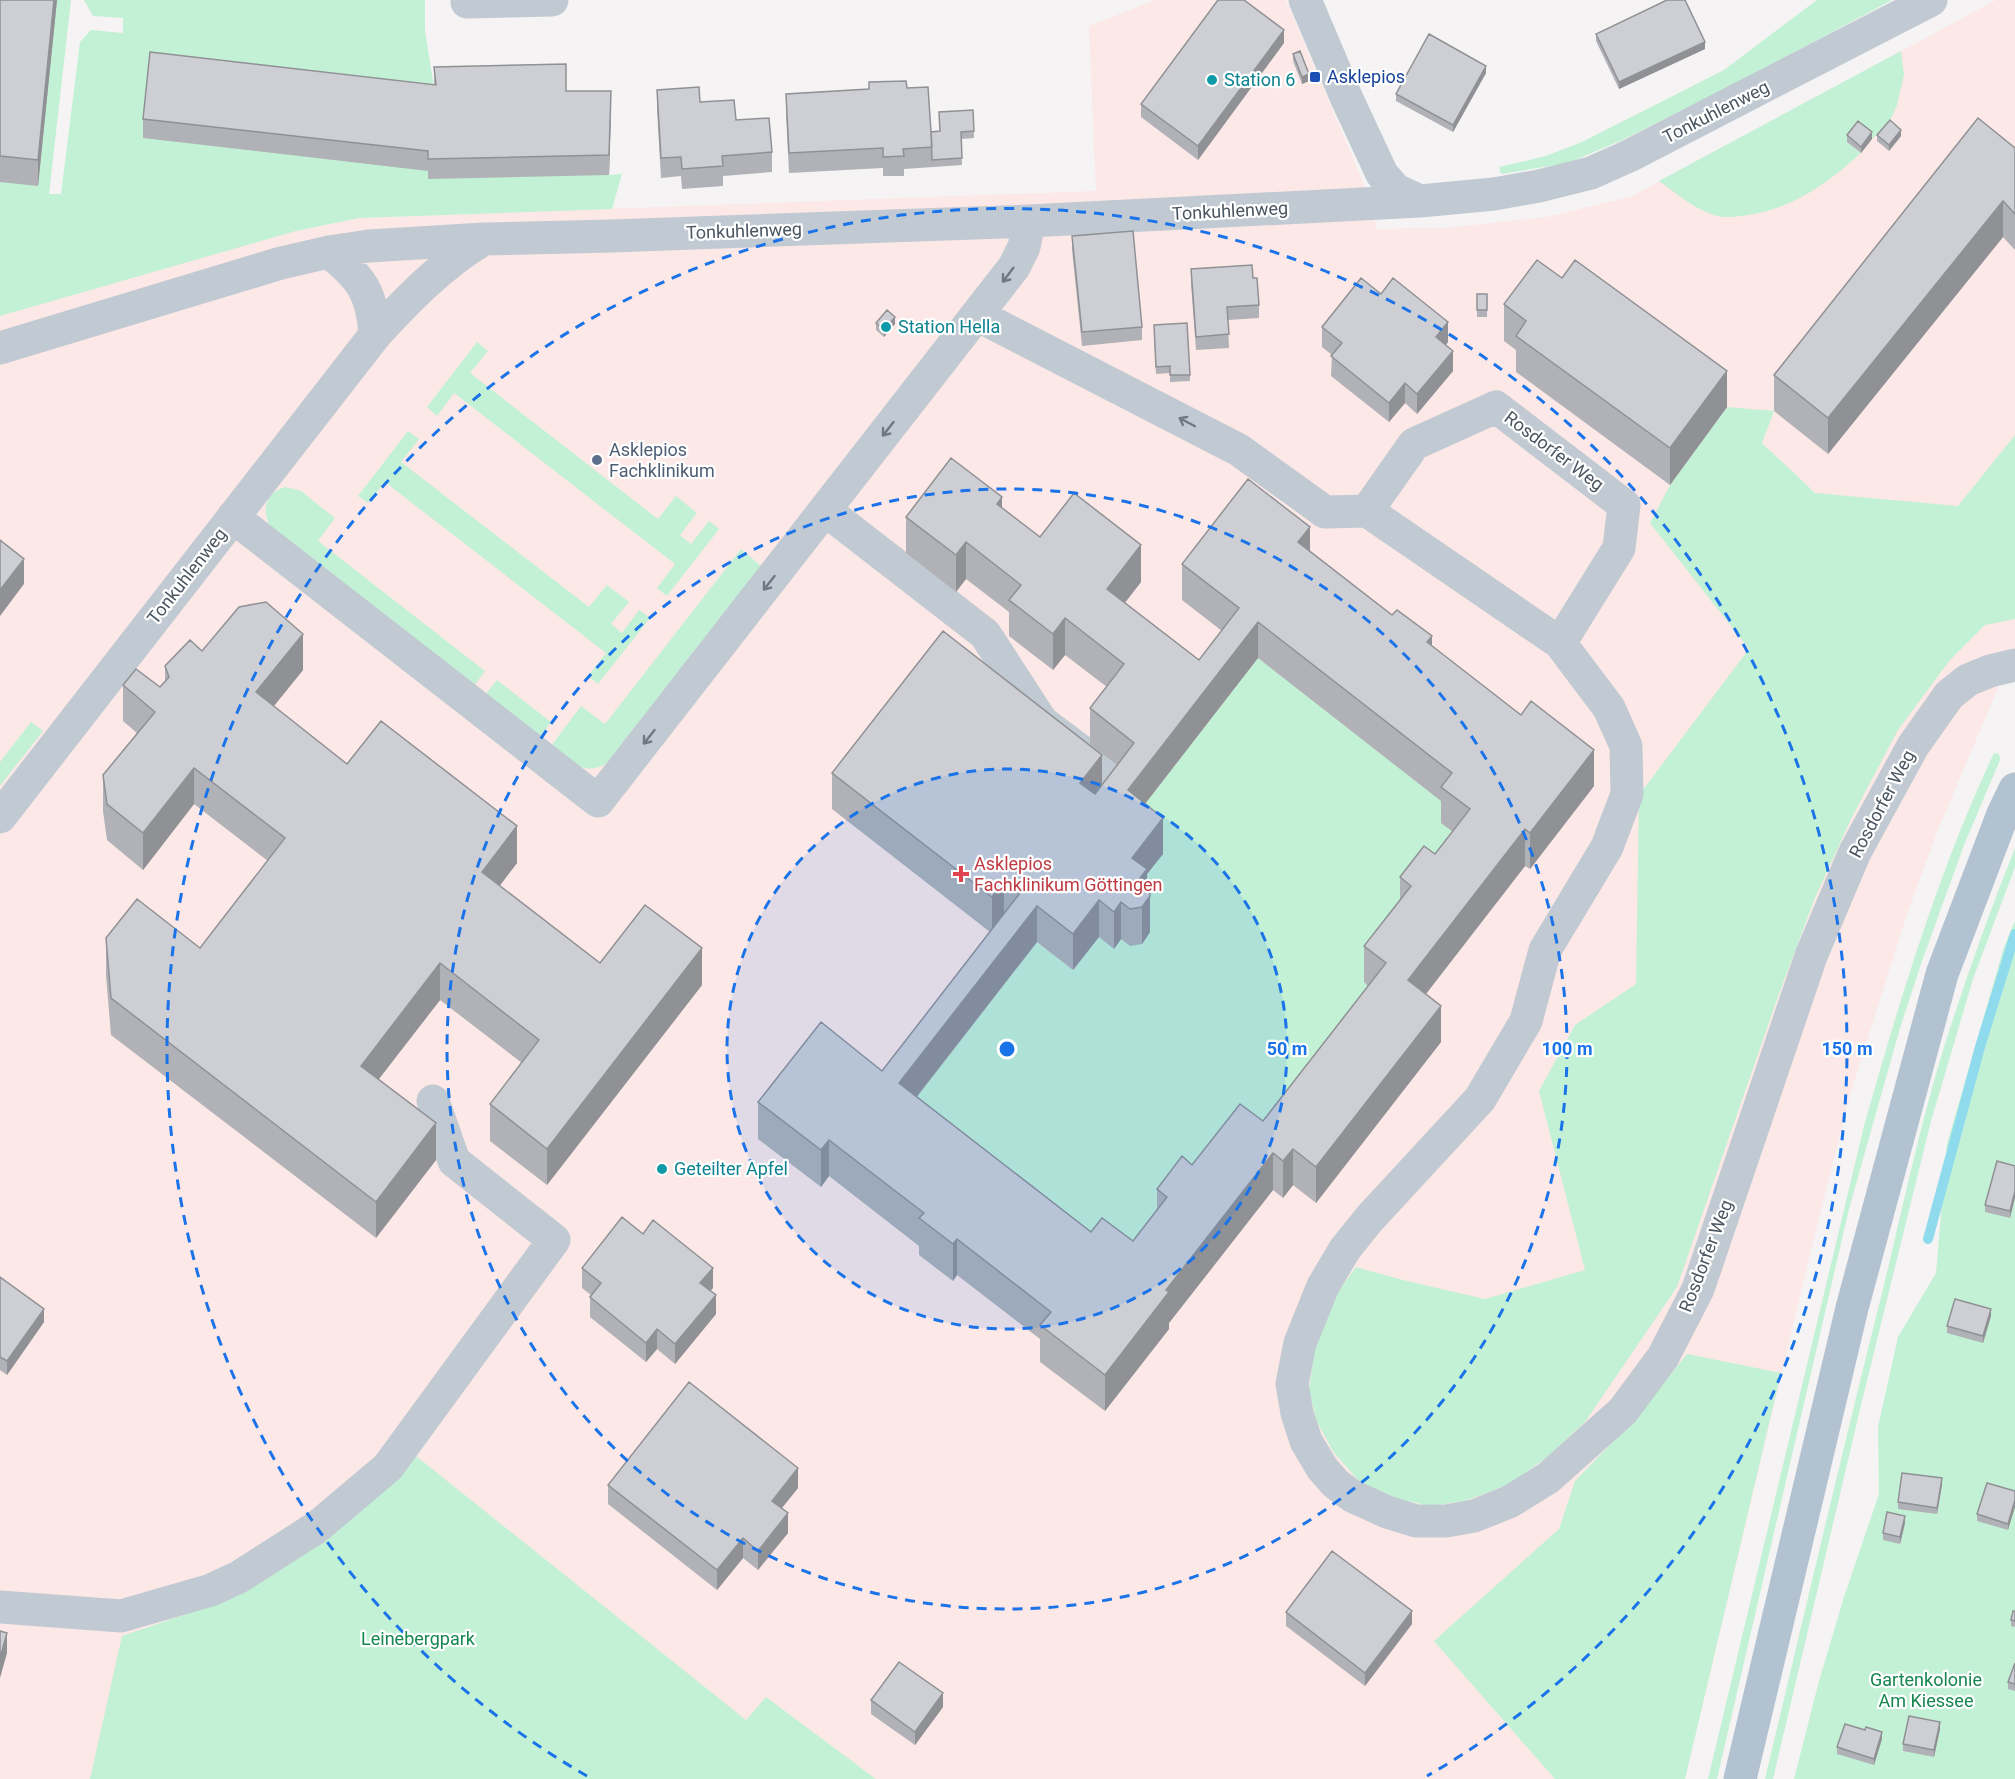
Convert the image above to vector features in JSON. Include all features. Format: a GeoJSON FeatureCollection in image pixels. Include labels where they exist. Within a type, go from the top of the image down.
{"type":"FeatureCollection","features":[{"type":"Feature","properties":{"kind":"main road"},"geometry":{"type":"LineString","coordinates":[[1740,1779],[1852,1308],[1942,974],[2003,814],[2015,789]]}},
{"type":"Feature","properties":{"kind":"street"},"geometry":{"type":"LineString","coordinates":[[467,2],[552,0]]}},
{"type":"Feature","properties":{"kind":"street"},"geometry":{"type":"LineString","coordinates":[[1305,0],[1382,174],[1396,190],[1420,201]]}},
{"type":"Feature","properties":{"kind":"street","name":"Tonkuhlenweg"},"geometry":{"type":"LineString","coordinates":[[0,348],[281,263],[369,246],[484,239],[1029,221],[1420,201],[1494,194],[1539,186],[1591,173],[1688,127],[1931,0]]}},
{"type":"Feature","properties":{"kind":"street"},"geometry":{"type":"LineString","coordinates":[[233,517],[598,801],[1014,267],[1024,247],[1029,221]]}},
{"type":"Feature","properties":{"kind":"street","name":"Tonkuhlenweg"},"geometry":{"type":"LineString","coordinates":[[0,818],[375,334],[442,269],[465,250],[484,239]]}},
{"type":"Feature","properties":{"kind":"street"},"geometry":{"type":"LineString","coordinates":[[329,252],[358,278],[369,297],[374,314],[375,334]]}},
{"type":"Feature","properties":{"kind":"street"},"geometry":{"type":"LineString","coordinates":[[977,315],[1239,450],[1325,512],[1367,511]]}},
{"type":"Feature","properties":{"kind":"street","name":"Rosdorfer Weg"},"geometry":{"type":"LineString","coordinates":[[1560,643],[1619,548],[1624,505],[1496,407],[1414,444],[1367,511],[1560,643],[1609,708],[1626,746],[1627,794],[1607,847],[1545,950],[1526,1021],[1480,1099],[1370,1218],[1346,1249],[1323,1286],[1300,1343],[1292,1384],[1297,1413],[1306,1441],[1322,1468],[1335,1483],[1352,1496],[1387,1512],[1416,1521],[1446,1521],[1474,1516],[1509,1502],[1548,1478],[1623,1411],[1663,1357],[1698,1289],[1810,956],[1855,852],[1913,746],[1949,694],[1968,680],[2015,665]]}},
{"type":"Feature","properties":{"kind":"street"},"geometry":{"type":"LineString","coordinates":[[825,510],[984,633],[1042,722],[1109,772]]}},
{"type":"Feature","properties":{"kind":"street"},"geometry":{"type":"LineString","coordinates":[[0,1607],[121,1616],[211,1590],[239,1577],[317,1527],[388,1467],[554,1240],[454,1161],[433,1101]]}},
{"type":"Feature","properties":{"kind":"shaded area","name":"Asklepios Fachklinikum Göttingen"},"geometry":{"type":"Polygon","coordinates":[[[1156,0],[1286,0],[1363,182],[1377,229],[1446,228],[1547,217],[1633,196],[1996,0],[2015,0],[2015,648],[1937,832],[1906,917],[1849,1098],[1685,1779],[0,1779],[0,273],[296,231],[359,218],[1096,191],[1089,26],[1156,0]]]}},
{"type":"Feature","properties":{"kind":"green space"},"geometry":{"type":"Polygon","coordinates":[[[0,0],[71,0],[49,194],[61,194],[80,42],[91,30],[123,33],[123,18],[93,16],[84,0],[425,0],[425,31],[434,87],[609,175],[622,174],[612,209],[359,218],[296,231],[0,316],[0,0]]]}},
{"type":"Feature","properties":{"kind":"green space"},"geometry":{"type":"Polygon","coordinates":[[[1817,0],[1892,0],[1731,86],[1620,141],[1568,163],[1501,174],[1499,167],[1546,156],[1582,142],[1724,70],[1817,0]]]}},
{"type":"Feature","properties":{"kind":"green space"},"geometry":{"type":"Polygon","coordinates":[[[1901,51],[1904,75],[1897,105],[1889,123],[1872,139],[1847,142],[1861,153],[1834,176],[1806,195],[1775,209],[1724,217],[1699,209],[1659,181],[1901,51]]]}},
{"type":"Feature","properties":{"kind":"green space"},"geometry":{"type":"Polygon","coordinates":[[[477,342],[488,351],[470,373],[658,519],[676,496],[697,513],[680,535],[691,544],[709,521],[719,529],[667,596],[657,588],[675,564],[454,393],[437,416],[427,407],[477,342]]]}},
{"type":"Feature","properties":{"kind":"green space"},"geometry":{"type":"Polygon","coordinates":[[[1727,407],[1774,411],[1762,443],[1815,493],[1958,506],[2015,435],[2015,619],[1985,625],[1950,660],[1898,730],[1851,819],[1815,898],[1780,991],[1677,1287],[1585,1422],[1546,1458],[1506,1486],[1464,1501],[1430,1506],[1395,1498],[1360,1482],[1334,1453],[1317,1422],[1309,1390],[1315,1347],[1333,1299],[1356,1267],[1485,1299],[1585,1270],[1539,1091],[1575,1025],[1636,984],[1639,795],[1749,649],[1650,523],[1670,485],[1727,407]]]}},
{"type":"Feature","properties":{"kind":"green space"},"geometry":{"type":"Polygon","coordinates":[[[408,431],[419,439],[401,462],[589,607],[607,585],[629,602],[611,624],[622,633],[639,610],[650,618],[598,684],[588,676],[606,653],[385,482],[368,503],[358,496],[408,431]]]}},
{"type":"Feature","properties":{"kind":"green space"},"geometry":{"type":"Polygon","coordinates":[[[286,487],[301,491],[335,518],[318,541],[485,671],[474,686],[271,529],[266,516],[267,503],[273,493],[286,487]]]}},
{"type":"Feature","properties":{"kind":"green space"},"geometry":{"type":"Polygon","coordinates":[[[741,549],[761,566],[606,764],[597,768],[583,768],[551,746],[581,706],[605,724],[741,549]]]}},
{"type":"Feature","properties":{"kind":"green space"},"geometry":{"type":"Polygon","coordinates":[[[1258,658],[1452,809],[1470,845],[1386,1000],[1133,1278],[899,1119],[1037,942],[1073,970],[1099,937],[1128,826],[1258,658]]]}},
{"type":"Feature","properties":{"kind":"green space"},"geometry":{"type":"Polygon","coordinates":[[[497,680],[551,722],[540,737],[485,695],[497,680]]]}},
{"type":"Feature","properties":{"kind":"green space"},"geometry":{"type":"Polygon","coordinates":[[[31,722],[43,731],[0,786],[0,762],[31,722]]]}},
{"type":"Feature","properties":{"kind":"green space"},"geometry":{"type":"Polygon","coordinates":[[[1994,753],[1999,754],[2000,760],[1964,845],[1922,961],[1900,1028],[1849,1209],[1717,1779],[1708,1779],[1864,1126],[1906,984],[1938,890],[1994,753]]]}},
{"type":"Feature","properties":{"kind":"green space"},"geometry":{"type":"Polygon","coordinates":[[[2015,848],[2015,867],[1973,979],[1931,1121],[1773,1779],[1765,1779],[1928,1104],[1961,995],[2015,848]]]}},
{"type":"Feature","properties":{"kind":"green space","name":"Gartenkolonie Am Kiessee"},"geometry":{"type":"Polygon","coordinates":[[[2015,921],[2015,1779],[1794,1779],[1819,1681],[1844,1597],[1879,1494],[1878,1427],[1898,1337],[1936,1273],[1947,1144],[2004,947],[2015,921]]]}},
{"type":"Feature","properties":{"kind":"green space"},"geometry":{"type":"Polygon","coordinates":[[[1687,1354],[1781,1373],[1685,1779],[1555,1779],[1434,1641],[1559,1529],[1575,1481],[1636,1418],[1687,1354]]]}},
{"type":"Feature","properties":{"kind":"green space","name":"Leinebergpark"},"geometry":{"type":"Polygon","coordinates":[[[416,1456],[746,1720],[766,1697],[876,1779],[90,1779],[122,1636],[195,1611],[416,1456]]]}},
{"type":"Feature","properties":{"kind":"building"},"geometry":{"type":"Polygon","coordinates":[[[0,0],[54,0],[38,160],[0,156],[0,0]]]}},
{"type":"Feature","properties":{"kind":"building","name":"Station 6"},"geometry":{"type":"Polygon","coordinates":[[[1218,0],[1244,0],[1284,30],[1198,146],[1141,104],[1218,0]]]}},
{"type":"Feature","properties":{"kind":"building"},"geometry":{"type":"Polygon","coordinates":[[[1667,0],[1685,0],[1705,42],[1619,82],[1596,34],[1667,0]]]}},
{"type":"Feature","properties":{"kind":"building"},"geometry":{"type":"Polygon","coordinates":[[[1429,34],[1486,66],[1453,125],[1396,94],[1429,34]]]}},
{"type":"Feature","properties":{"kind":"building"},"geometry":{"type":"Polygon","coordinates":[[[1300,51],[1309,74],[1302,77],[1293,54],[1300,51]]]}},
{"type":"Feature","properties":{"kind":"building"},"geometry":{"type":"Polygon","coordinates":[[[150,52],[436,85],[434,67],[566,64],[566,91],[611,91],[609,155],[428,159],[428,151],[143,119],[150,52]]]}},
{"type":"Feature","properties":{"kind":"building"},"geometry":{"type":"Polygon","coordinates":[[[906,81],[907,88],[928,87],[932,147],[903,149],[904,156],[883,157],[883,148],[789,153],[786,94],[869,89],[869,82],[906,81]]]}},
{"type":"Feature","properties":{"kind":"building"},"geometry":{"type":"Polygon","coordinates":[[[699,87],[700,102],[734,100],[736,120],[769,118],[772,152],[722,156],[723,166],[682,169],[681,157],[661,158],[657,90],[699,87]]]}},
{"type":"Feature","properties":{"kind":"building"},"geometry":{"type":"Polygon","coordinates":[[[973,110],[974,131],[961,132],[962,158],[932,160],[931,132],[940,131],[939,112],[973,110]]]}},
{"type":"Feature","properties":{"kind":"building"},"geometry":{"type":"Polygon","coordinates":[[[1978,118],[2015,148],[2015,214],[2003,201],[1828,418],[1774,375],[1978,118]]]}},
{"type":"Feature","properties":{"kind":"building"},"geometry":{"type":"Polygon","coordinates":[[[1890,120],[1901,130],[1889,145],[1877,135],[1890,120]]]}},
{"type":"Feature","properties":{"kind":"building"},"geometry":{"type":"Polygon","coordinates":[[[1858,121],[1872,132],[1861,147],[1847,135],[1858,121]]]}},
{"type":"Feature","properties":{"kind":"building"},"geometry":{"type":"Polygon","coordinates":[[[1133,231],[1142,327],[1082,332],[1072,236],[1133,231]]]}},
{"type":"Feature","properties":{"kind":"building"},"geometry":{"type":"Polygon","coordinates":[[[1537,260],[1562,278],[1575,260],[1727,371],[1670,448],[1516,336],[1526,321],[1504,304],[1537,260]]]}},
{"type":"Feature","properties":{"kind":"building"},"geometry":{"type":"Polygon","coordinates":[[[1252,265],[1253,278],[1257,278],[1259,305],[1227,307],[1229,334],[1196,337],[1191,269],[1252,265]]]}},
{"type":"Feature","properties":{"kind":"building"},"geometry":{"type":"Polygon","coordinates":[[[1361,278],[1381,294],[1393,278],[1448,322],[1436,337],[1453,351],[1417,394],[1405,383],[1389,403],[1331,356],[1342,343],[1322,327],[1361,278]]]}},
{"type":"Feature","properties":{"kind":"building"},"geometry":{"type":"Polygon","coordinates":[[[1477,294],[1487,294],[1487,310],[1477,310],[1477,294]]]}},
{"type":"Feature","properties":{"kind":"building"},"geometry":{"type":"Polygon","coordinates":[[[887,310],[895,317],[884,330],[876,323],[887,310]]]}},
{"type":"Feature","properties":{"kind":"building"},"geometry":{"type":"Polygon","coordinates":[[[1187,323],[1190,375],[1170,375],[1170,366],[1156,367],[1154,325],[1187,323]]]}},
{"type":"Feature","properties":{"kind":"building"},"geometry":{"type":"Polygon","coordinates":[[[951,458],[1002,497],[997,504],[1040,537],[1074,493],[1141,545],[1107,589],[1199,660],[1239,608],[1182,564],[1248,479],[1310,527],[1298,542],[1392,615],[1397,610],[1432,636],[1427,642],[1521,715],[1531,701],[1594,750],[1530,833],[1525,829],[1408,980],[1441,1006],[1316,1167],[1293,1149],[1283,1161],[1273,1153],[1166,1290],[1169,1292],[1105,1375],[1040,1325],[1051,1312],[957,1239],[953,1244],[919,1218],[924,1213],[829,1140],[821,1150],[758,1102],[821,1022],[882,1071],[1020,893],[1004,881],[992,897],[832,773],[943,631],[1102,755],[1080,783],[1095,794],[1134,743],[1090,708],[1124,664],[1065,618],[1053,634],[1009,600],[1021,585],[966,542],[956,555],[906,517],[951,458]],[[1258,622],[1128,790],[1163,818],[1132,858],[1147,869],[1140,878],[1149,885],[1150,896],[1142,907],[1130,909],[1121,902],[1114,912],[1099,900],[1073,934],[1037,906],[899,1083],[1091,1232],[1102,1218],[1133,1241],[1167,1197],[1157,1189],[1182,1156],[1192,1165],[1240,1104],[1263,1121],[1386,963],[1364,946],[1411,886],[1400,877],[1424,846],[1435,854],[1470,809],[1441,787],[1452,773],[1258,622]]]}},
{"type":"Feature","properties":{"kind":"building"},"geometry":{"type":"Polygon","coordinates":[[[0,540],[24,559],[0,590],[0,540]]]}},
{"type":"Feature","properties":{"kind":"building"},"geometry":{"type":"Polygon","coordinates":[[[266,602],[303,634],[256,692],[347,764],[381,721],[517,826],[482,872],[600,963],[645,905],[702,948],[547,1149],[490,1104],[539,1040],[440,963],[361,1066],[436,1123],[376,1202],[111,998],[106,938],[137,899],[200,948],[285,838],[194,768],[143,833],[107,804],[103,775],[155,712],[123,685],[136,669],[160,687],[169,677],[165,666],[190,640],[202,651],[239,607],[266,602]]]}},
{"type":"Feature","properties":{"kind":"building"},"geometry":{"type":"Polygon","coordinates":[[[1997,1161],[2015,1166],[2015,1191],[2010,1211],[1985,1205],[1997,1161]]]}},
{"type":"Feature","properties":{"kind":"building"},"geometry":{"type":"Polygon","coordinates":[[[622,1217],[643,1234],[653,1220],[713,1268],[700,1283],[716,1295],[675,1344],[657,1329],[646,1343],[590,1297],[601,1283],[582,1268],[622,1217]]]}},
{"type":"Feature","properties":{"kind":"building"},"geometry":{"type":"Polygon","coordinates":[[[0,1277],[44,1309],[7,1361],[0,1357],[0,1277]]]}},
{"type":"Feature","properties":{"kind":"building"},"geometry":{"type":"Polygon","coordinates":[[[1955,1299],[1991,1309],[1983,1336],[1947,1326],[1955,1299]]]}},
{"type":"Feature","properties":{"kind":"building"},"geometry":{"type":"Polygon","coordinates":[[[689,1382],[798,1468],[772,1501],[788,1513],[758,1551],[743,1538],[717,1570],[608,1485],[689,1382]]]}},
{"type":"Feature","properties":{"kind":"building"},"geometry":{"type":"Polygon","coordinates":[[[1902,1473],[1942,1478],[1937,1508],[1898,1502],[1902,1473]]]}},
{"type":"Feature","properties":{"kind":"building"},"geometry":{"type":"Polygon","coordinates":[[[1987,1483],[2015,1491],[2015,1500],[2008,1524],[1977,1514],[1987,1483]]]}},
{"type":"Feature","properties":{"kind":"building"},"geometry":{"type":"Polygon","coordinates":[[[1887,1512],[1905,1516],[1900,1537],[1883,1533],[1887,1512]]]}},
{"type":"Feature","properties":{"kind":"building"},"geometry":{"type":"Polygon","coordinates":[[[1332,1551],[1412,1611],[1365,1673],[1286,1612],[1332,1551]]]}},
{"type":"Feature","properties":{"kind":"building"},"geometry":{"type":"Polygon","coordinates":[[[2013,1611],[2015,1611],[2015,1621],[2011,1620],[2013,1611]]]}},
{"type":"Feature","properties":{"kind":"building"},"geometry":{"type":"Polygon","coordinates":[[[0,1631],[7,1633],[0,1658],[0,1631]]]}},
{"type":"Feature","properties":{"kind":"building"},"geometry":{"type":"Polygon","coordinates":[[[899,1662],[943,1693],[915,1732],[871,1700],[899,1662]]]}},
{"type":"Feature","properties":{"kind":"building"},"geometry":{"type":"Polygon","coordinates":[[[2015,1663],[2015,1684],[2008,1682],[2015,1663]]]}},
{"type":"Feature","properties":{"kind":"building"},"geometry":{"type":"Polygon","coordinates":[[[1909,1716],[1940,1722],[1934,1750],[1903,1744],[1909,1716]]]}},
{"type":"Feature","properties":{"kind":"building"},"geometry":{"type":"Polygon","coordinates":[[[1845,1724],[1882,1732],[1874,1759],[1837,1747],[1845,1724]]]}},
{"type":"Feature","properties":{"kind":"waterway"},"geometry":{"type":"LineString","coordinates":[[1928,1239],[1980,1047],[2015,934]]}},
{"type":"Feature","properties":{"kind":"place","name":"Asklepios"},"geometry":{"type":"Point","coordinates":[1315,77]}},
{"type":"Feature","properties":{"kind":"place","name":"Station 6"},"geometry":{"type":"Point","coordinates":[1212,80]}},
{"type":"Feature","properties":{"kind":"place","name":"Station Hella"},"geometry":{"type":"Point","coordinates":[886,327]}},
{"type":"Feature","properties":{"kind":"place","name":"Asklepios Fachklinikum"},"geometry":{"type":"Point","coordinates":[597,460]}},
{"type":"Feature","properties":{"kind":"place","name":"Asklepios Fachklinikum Göttingen"},"geometry":{"type":"Point","coordinates":[961,874]}},
{"type":"Feature","properties":{"kind":"place","name":"Geteilter Apfel"},"geometry":{"type":"Point","coordinates":[662,1169]}}]}
